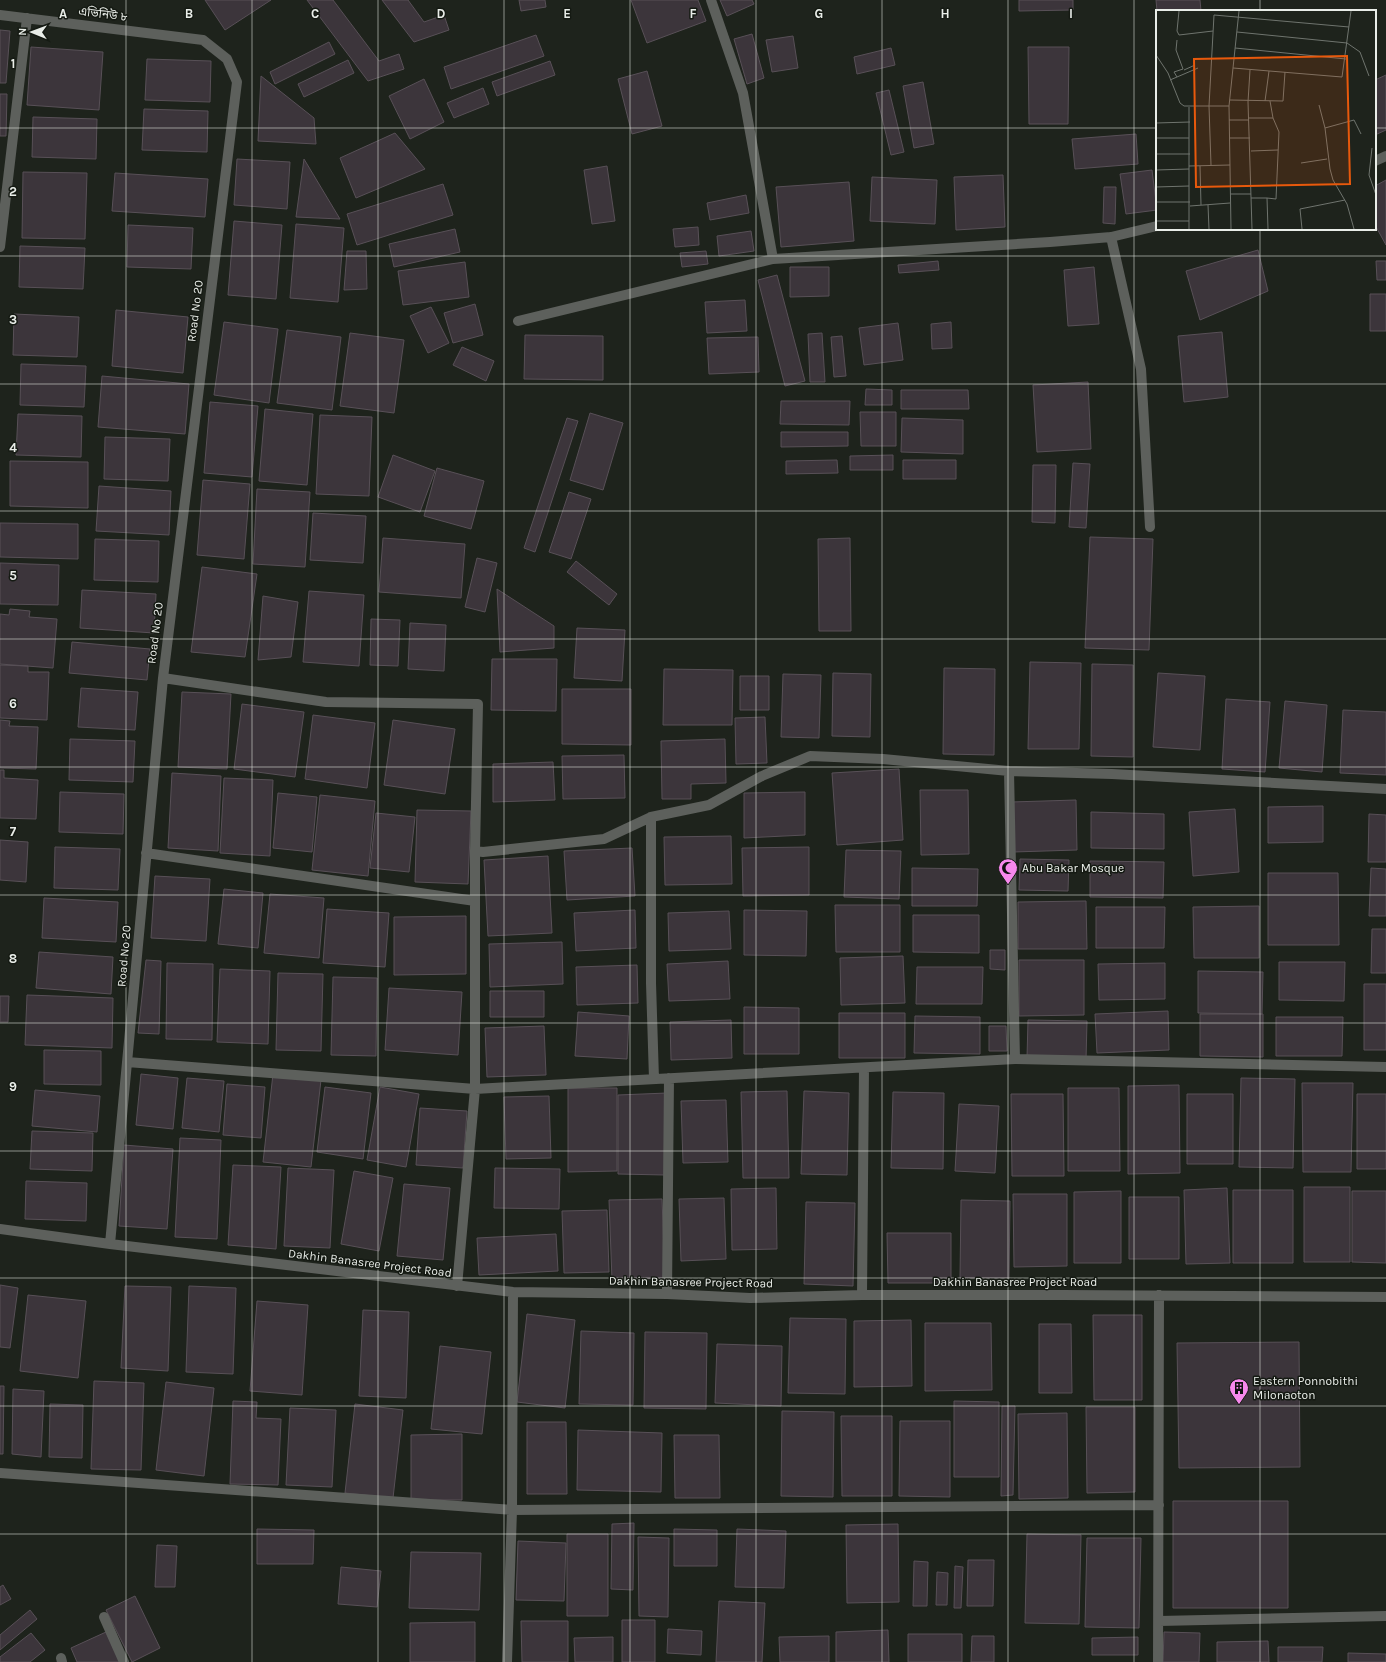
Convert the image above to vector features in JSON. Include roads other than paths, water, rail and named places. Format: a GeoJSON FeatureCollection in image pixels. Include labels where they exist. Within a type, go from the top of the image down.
{"type":"FeatureCollection","features":[{"type":"Feature","properties":{"kind":"street"},"geometry":{"type":"LineString","coordinates":[[711,0],[743,93],[773,259]]}},
{"type":"Feature","properties":{"kind":"street","name":"এভিনিউ ৮"},"geometry":{"type":"LineString","coordinates":[[0,15],[202,40]]}},
{"type":"Feature","properties":{"kind":"street"},"geometry":{"type":"LineString","coordinates":[[0,247],[27,18]]}},
{"type":"Feature","properties":{"kind":"street","name":"Road No 20"},"geometry":{"type":"LineString","coordinates":[[110,1244],[163,678],[237,82],[227,58],[202,40]]}},
{"type":"Feature","properties":{"kind":"street"},"geometry":{"type":"LineString","coordinates":[[1376,161],[1386,156]]}},
{"type":"Feature","properties":{"kind":"street"},"geometry":{"type":"LineString","coordinates":[[518,321],[773,259],[1111,237],[1156,226]]}},
{"type":"Feature","properties":{"kind":"street"},"geometry":{"type":"LineString","coordinates":[[1111,237],[1141,369],[1150,527]]}},
{"type":"Feature","properties":{"kind":"street"},"geometry":{"type":"LineString","coordinates":[[163,678],[326,702],[478,704],[475,851],[475,1089],[458,1286]]}},
{"type":"Feature","properties":{"kind":"street"},"geometry":{"type":"LineString","coordinates":[[475,851],[482,852],[604,838],[651,817],[709,805],[762,776],[810,756],[883,759],[1009,771],[1112,774],[1386,789]]}},
{"type":"Feature","properties":{"kind":"street"},"geometry":{"type":"LineString","coordinates":[[1009,771],[1015,1060]]}},
{"type":"Feature","properties":{"kind":"street"},"geometry":{"type":"LineString","coordinates":[[651,817],[651,983],[654,1078]]}},
{"type":"Feature","properties":{"kind":"street"},"geometry":{"type":"LineString","coordinates":[[146,853],[475,901]]}},
{"type":"Feature","properties":{"kind":"street"},"geometry":{"type":"LineString","coordinates":[[127,1062],[475,1089],[654,1078],[1015,1060],[1386,1067]]}},
{"type":"Feature","properties":{"kind":"street"},"geometry":{"type":"LineString","coordinates":[[862,1295],[864,1068]]}},
{"type":"Feature","properties":{"kind":"street"},"geometry":{"type":"LineString","coordinates":[[667,1294],[669,1078]]}},
{"type":"Feature","properties":{"kind":"street","name":"Dakhin Banasree Project Road"},"geometry":{"type":"LineString","coordinates":[[0,1229],[110,1244],[514,1292],[667,1294],[750,1298],[862,1295],[1386,1297]]}},
{"type":"Feature","properties":{"kind":"street"},"geometry":{"type":"LineString","coordinates":[[507,1662],[512,1510],[514,1292]]}},
{"type":"Feature","properties":{"kind":"street"},"geometry":{"type":"LineString","coordinates":[[1158,1662],[1160,1295]]}},
{"type":"Feature","properties":{"kind":"street"},"geometry":{"type":"LineString","coordinates":[[0,1473],[512,1510],[1159,1505]]}},
{"type":"Feature","properties":{"kind":"street"},"geometry":{"type":"LineString","coordinates":[[1158,1621],[1386,1616]]}},
{"type":"Feature","properties":{"kind":"street"},"geometry":{"type":"LineString","coordinates":[[104,1617],[124,1662]]}},
{"type":"Feature","properties":{"kind":"place","name":"Abu Bakar Mosque"},"geometry":{"type":"Point","coordinates":[1008,885]}},
{"type":"Feature","properties":{"kind":"place","name":"Eastern Ponnobithi Milonaoton"},"geometry":{"type":"Point","coordinates":[1239,1405]}}]}
